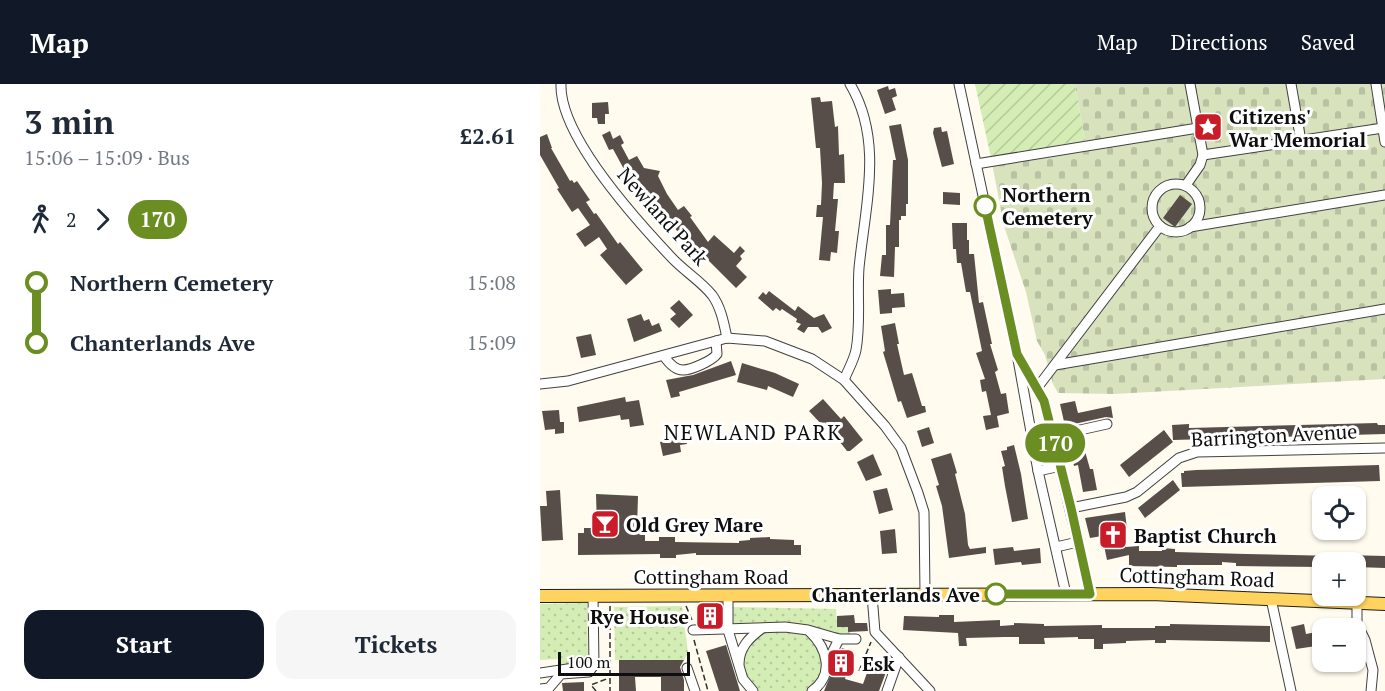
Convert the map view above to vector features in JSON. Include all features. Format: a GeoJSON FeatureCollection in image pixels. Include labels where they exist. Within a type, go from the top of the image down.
{"type":"FeatureCollection","features":[{"type":"Feature","properties":{"kind":"main road","name":"Cottingham Road"},"geometry":{"type":"LineString","coordinates":[[540,596],[1151,594],[1312,601]]}},
{"type":"Feature","properties":{"kind":"main road","name":"Cottingham Road"},"geometry":{"type":"LineString","coordinates":[[1366,603],[1385,604]]}},
{"type":"Feature","properties":{"kind":"street","name":"Newland Park"},"geometry":{"type":"LineString","coordinates":[[561,84],[563,106],[582,146],[628,211],[712,296],[723,316],[727,338]]}},
{"type":"Feature","properties":{"kind":"street"},"geometry":{"type":"LineString","coordinates":[[844,380],[856,353],[857,289],[871,172],[869,139],[863,109],[850,84]]}},
{"type":"Feature","properties":{"kind":"street"},"geometry":{"type":"LineString","coordinates":[[959,84],[1017,354],[1038,471],[1066,594]]}},
{"type":"Feature","properties":{"kind":"street"},"geometry":{"type":"LineString","coordinates":[[1186,185],[1200,165],[1203,155],[1190,84]]}},
{"type":"Feature","properties":{"kind":"street"},"geometry":{"type":"LineString","coordinates":[[1291,84],[1301,141]]}},
{"type":"Feature","properties":{"kind":"street"},"geometry":{"type":"LineString","coordinates":[[1376,84],[1385,142]]}},
{"type":"Feature","properties":{"kind":"street"},"geometry":{"type":"LineString","coordinates":[[976,164],[1198,128]]}},
{"type":"Feature","properties":{"kind":"street"},"geometry":{"type":"LineString","coordinates":[[1203,155],[1383,128]]}},
{"type":"Feature","properties":{"kind":"street"},"geometry":{"type":"LineString","coordinates":[[1190,227],[1196,222],[1200,212],[1200,202],[1194,191],[1186,185],[1173,183],[1158,191],[1153,199],[1154,219],[1168,231],[1176,232],[1190,227],[1385,195]]}},
{"type":"Feature","properties":{"kind":"street"},"geometry":{"type":"LineString","coordinates":[[1037,388],[1160,226]]}},
{"type":"Feature","properties":{"kind":"street"},"geometry":{"type":"LineString","coordinates":[[1055,365],[1385,309]]}},
{"type":"Feature","properties":{"kind":"street"},"geometry":{"type":"LineString","coordinates":[[540,384],[568,381],[727,338],[765,341],[812,359],[844,380],[885,426],[901,448],[924,512],[925,594]]}},
{"type":"Feature","properties":{"kind":"street"},"geometry":{"type":"LineString","coordinates":[[664,356],[671,366],[683,370],[712,361],[717,354],[716,341]]}},
{"type":"Feature","properties":{"kind":"street"},"geometry":{"type":"LineString","coordinates":[[1017,354],[1044,401],[1090,594]]}},
{"type":"Feature","properties":{"kind":"street"},"geometry":{"type":"LineString","coordinates":[[1053,436],[1107,423]]}},
{"type":"Feature","properties":{"kind":"street","name":"Barrington Avenue"},"geometry":{"type":"LineString","coordinates":[[1071,508],[1126,497],[1137,492],[1179,458],[1197,452],[1385,448]]}},
{"type":"Feature","properties":{"kind":"street"},"geometry":{"type":"LineString","coordinates":[[1038,471],[1061,466]]}},
{"type":"Feature","properties":{"kind":"street"},"geometry":{"type":"LineString","coordinates":[[1056,547],[1078,542]]}},
{"type":"Feature","properties":{"kind":"street"},"geometry":{"type":"LineString","coordinates":[[729,595],[728,630],[743,679],[753,691]]}},
{"type":"Feature","properties":{"kind":"street"},"geometry":{"type":"LineString","coordinates":[[873,595],[876,632],[930,691]]}},
{"type":"Feature","properties":{"kind":"street"},"geometry":{"type":"LineString","coordinates":[[540,689],[549,688],[561,674],[589,672],[594,665],[593,596]]}},
{"type":"Feature","properties":{"kind":"street"},"geometry":{"type":"LineString","coordinates":[[1271,599],[1291,691]]}},
{"type":"Feature","properties":{"kind":"street"},"geometry":{"type":"LineString","coordinates":[[1357,606],[1357,624],[1365,640],[1373,670],[1371,691]]}},
{"type":"Feature","properties":{"kind":"street"},"geometry":{"type":"LineString","coordinates":[[693,630],[785,627],[808,630],[838,639],[856,639]]}},
{"type":"Feature","properties":{"kind":"street"},"geometry":{"type":"LineString","coordinates":[[740,669],[739,659],[745,644],[763,628]]}},
{"type":"Feature","properties":{"kind":"street"},"geometry":{"type":"LineString","coordinates":[[808,630],[821,643],[827,663]]}},
{"type":"Feature","properties":{"kind":"street"},"geometry":{"type":"LineString","coordinates":[[812,691],[821,681],[838,639]]}},
{"type":"Feature","properties":{"kind":"street"},"geometry":{"type":"LineString","coordinates":[[887,691],[899,657]]}},
{"type":"Feature","properties":{"kind":"street"},"geometry":{"type":"LineString","coordinates":[[540,673],[594,665]]}},
{"type":"Feature","properties":{"kind":"street"},"geometry":{"type":"LineString","coordinates":[[687,668],[695,691]]}},
{"type":"Feature","properties":{"kind":"path"},"geometry":{"type":"LineString","coordinates":[[684,595],[686,606],[692,616],[696,652],[708,691]]}},
{"type":"Feature","properties":{"kind":"path"},"geometry":{"type":"LineString","coordinates":[[610,596],[610,691]]}},
{"type":"Feature","properties":{"kind":"path"},"geometry":{"type":"LineString","coordinates":[[859,671],[876,632]]}},
{"type":"Feature","properties":{"kind":"path"},"geometry":{"type":"LineString","coordinates":[[596,691],[591,686],[610,678]]}},
{"type":"Feature","properties":{"kind":"green space"},"geometry":{"type":"Polygon","coordinates":[[[975,84],[1075,84],[1085,140],[991,158],[975,84]]]}},
{"type":"Feature","properties":{"kind":"green space","name":"Northern Cemetery"},"geometry":{"type":"Polygon","coordinates":[[[1075,84],[1385,84],[1385,379],[1114,394],[1058,393],[1053,384],[1045,355],[1037,341],[1026,292],[1004,226],[991,158],[1085,140],[1075,84]]]}},
{"type":"Feature","properties":{"kind":"green space"},"geometry":{"type":"Polygon","coordinates":[[[587,603],[588,659],[582,664],[561,665],[559,659],[540,660],[540,604],[587,603]]]}},
{"type":"Feature","properties":{"kind":"green space"},"geometry":{"type":"Polygon","coordinates":[[[682,606],[688,653],[684,660],[615,660],[614,607],[682,606]]]}},
{"type":"Feature","properties":{"kind":"green space"},"geometry":{"type":"Polygon","coordinates":[[[732,607],[836,609],[837,627],[848,627],[851,637],[798,625],[732,627],[732,607]]]}},
{"type":"Feature","properties":{"kind":"green space"},"geometry":{"type":"Polygon","coordinates":[[[792,630],[803,632],[815,639],[823,663],[820,680],[808,691],[758,691],[746,678],[744,669],[743,660],[749,644],[763,633],[792,630]]]}},
{"type":"Feature","properties":{"kind":"building"},"geometry":{"type":"Polygon","coordinates":[[[888,86],[889,90],[895,88],[897,96],[892,98],[896,110],[885,114],[877,90],[888,86]]]}},
{"type":"Feature","properties":{"kind":"building"},"geometry":{"type":"Polygon","coordinates":[[[820,97],[821,102],[832,101],[835,127],[838,126],[839,155],[844,154],[845,183],[834,183],[833,199],[838,199],[835,231],[839,231],[837,253],[831,252],[830,261],[819,260],[823,217],[816,217],[817,205],[821,205],[822,183],[820,148],[816,148],[811,98],[820,97]]]}},
{"type":"Feature","properties":{"kind":"building"},"geometry":{"type":"Polygon","coordinates":[[[608,102],[609,114],[605,114],[605,124],[598,124],[597,118],[592,118],[592,103],[608,102]]]}},
{"type":"Feature","properties":{"kind":"building"},"geometry":{"type":"Polygon","coordinates":[[[901,124],[908,160],[908,204],[906,204],[906,216],[901,216],[899,220],[899,247],[895,247],[894,277],[880,276],[882,255],[886,255],[886,225],[890,225],[893,160],[896,160],[889,126],[901,124]]]}},
{"type":"Feature","properties":{"kind":"building"},"geometry":{"type":"Polygon","coordinates":[[[941,127],[942,132],[947,131],[954,164],[942,167],[933,133],[934,128],[941,127]]]}},
{"type":"Feature","properties":{"kind":"building"},"geometry":{"type":"Polygon","coordinates":[[[610,131],[613,139],[620,135],[624,143],[621,145],[629,160],[637,156],[644,168],[660,171],[658,176],[667,194],[678,210],[684,206],[708,242],[714,235],[734,253],[740,246],[745,251],[736,266],[747,277],[736,288],[691,243],[688,245],[655,198],[649,201],[632,170],[626,173],[613,149],[609,150],[602,135],[610,131]]]}},
{"type":"Feature","properties":{"kind":"building"},"geometry":{"type":"Polygon","coordinates":[[[547,134],[551,148],[570,181],[574,183],[577,181],[590,200],[586,202],[594,214],[596,213],[618,244],[620,242],[643,270],[626,285],[600,255],[607,249],[599,237],[585,247],[576,234],[590,225],[578,208],[572,212],[557,189],[559,188],[540,155],[540,137],[547,134]]]}},
{"type":"Feature","properties":{"kind":"building"},"geometry":{"type":"Polygon","coordinates":[[[943,192],[960,193],[960,205],[943,204],[943,192]]]}},
{"type":"Feature","properties":{"kind":"building"},"geometry":{"type":"Polygon","coordinates":[[[1180,195],[1192,204],[1175,227],[1163,218],[1180,195]]]}},
{"type":"Feature","properties":{"kind":"building"},"geometry":{"type":"Polygon","coordinates":[[[952,223],[967,223],[969,254],[974,254],[979,303],[983,302],[1001,394],[1006,393],[1009,413],[997,416],[999,427],[986,430],[983,416],[991,415],[986,391],[982,392],[980,380],[985,379],[976,353],[982,351],[970,292],[966,292],[961,263],[957,263],[956,249],[953,249],[952,223]]]}},
{"type":"Feature","properties":{"kind":"building"},"geometry":{"type":"Polygon","coordinates":[[[891,289],[891,294],[904,293],[905,307],[892,308],[892,313],[880,314],[878,290],[891,289]]]}},
{"type":"Feature","properties":{"kind":"building"},"geometry":{"type":"Polygon","coordinates":[[[769,291],[795,311],[798,306],[814,318],[824,314],[832,328],[822,333],[818,327],[808,327],[804,333],[797,329],[801,324],[796,322],[797,319],[782,309],[780,311],[776,308],[773,311],[758,298],[763,292],[766,295],[769,291]]]}},
{"type":"Feature","properties":{"kind":"building"},"geometry":{"type":"Polygon","coordinates":[[[679,300],[693,315],[679,328],[670,319],[676,314],[670,308],[679,300]]]}},
{"type":"Feature","properties":{"kind":"building"},"geometry":{"type":"Polygon","coordinates":[[[641,314],[644,321],[649,319],[652,326],[659,323],[662,331],[634,342],[627,319],[641,314]]]}},
{"type":"Feature","properties":{"kind":"building"},"geometry":{"type":"Polygon","coordinates":[[[895,323],[904,375],[912,373],[926,412],[907,418],[901,401],[898,402],[883,352],[885,351],[881,326],[895,323]]]}},
{"type":"Feature","properties":{"kind":"building"},"geometry":{"type":"Polygon","coordinates":[[[591,334],[596,355],[581,358],[576,337],[591,334]]]}},
{"type":"Feature","properties":{"kind":"building"},"geometry":{"type":"Polygon","coordinates":[[[731,361],[736,375],[679,392],[680,396],[671,398],[666,380],[693,375],[731,361]]]}},
{"type":"Feature","properties":{"kind":"building"},"geometry":{"type":"Polygon","coordinates":[[[742,363],[775,373],[799,384],[793,397],[768,386],[767,390],[737,382],[742,363]]]}},
{"type":"Feature","properties":{"kind":"building"},"geometry":{"type":"Polygon","coordinates":[[[625,397],[626,402],[639,400],[644,425],[630,427],[629,419],[621,420],[620,415],[579,422],[577,407],[625,397]]]}},
{"type":"Feature","properties":{"kind":"building"},"geometry":{"type":"Polygon","coordinates":[[[823,399],[841,419],[844,416],[863,440],[850,451],[847,451],[824,422],[822,425],[809,411],[823,399]]]}},
{"type":"Feature","properties":{"kind":"building"},"geometry":{"type":"Polygon","coordinates":[[[1075,401],[1078,413],[1111,406],[1113,418],[1106,417],[1065,426],[1060,404],[1075,401]]]}},
{"type":"Feature","properties":{"kind":"building"},"geometry":{"type":"Polygon","coordinates":[[[559,410],[560,422],[564,422],[564,433],[555,434],[555,429],[545,430],[542,411],[559,410]]]}},
{"type":"Feature","properties":{"kind":"building"},"geometry":{"type":"Polygon","coordinates":[[[1377,423],[1385,425],[1385,434],[1173,440],[1172,425],[1189,424],[1189,428],[1377,423]]]}},
{"type":"Feature","properties":{"kind":"building"},"geometry":{"type":"Polygon","coordinates":[[[929,427],[934,443],[922,447],[917,431],[929,427]]]}},
{"type":"Feature","properties":{"kind":"building"},"geometry":{"type":"Polygon","coordinates":[[[1164,430],[1173,442],[1129,477],[1120,465],[1164,430]]]}},
{"type":"Feature","properties":{"kind":"building"},"geometry":{"type":"Polygon","coordinates":[[[685,437],[687,444],[680,445],[681,452],[663,456],[660,442],[685,437]]]}},
{"type":"Feature","properties":{"kind":"building"},"geometry":{"type":"Polygon","coordinates":[[[1081,437],[1090,469],[1093,469],[1097,490],[1083,492],[1078,465],[1074,466],[1068,440],[1081,437]]]}},
{"type":"Feature","properties":{"kind":"building"},"geometry":{"type":"Polygon","coordinates":[[[1014,445],[1028,519],[1012,522],[1001,451],[1014,445]]]}},
{"type":"Feature","properties":{"kind":"building"},"geometry":{"type":"Polygon","coordinates":[[[951,453],[965,514],[968,545],[970,549],[986,547],[986,553],[949,558],[942,506],[936,486],[939,485],[931,459],[951,453]]]}},
{"type":"Feature","properties":{"kind":"building"},"geometry":{"type":"Polygon","coordinates":[[[873,454],[882,475],[866,481],[857,462],[873,454]]]}},
{"type":"Feature","properties":{"kind":"building"},"geometry":{"type":"Polygon","coordinates":[[[1379,465],[1380,481],[1182,487],[1181,473],[1184,471],[1379,465]]]}},
{"type":"Feature","properties":{"kind":"building"},"geometry":{"type":"Polygon","coordinates":[[[1173,480],[1180,490],[1145,518],[1138,508],[1173,480]]]}},
{"type":"Feature","properties":{"kind":"building"},"geometry":{"type":"Polygon","coordinates":[[[887,488],[893,510],[879,514],[873,491],[887,488]]]}},
{"type":"Feature","properties":{"kind":"building"},"geometry":{"type":"Polygon","coordinates":[[[560,490],[563,540],[542,541],[540,506],[547,506],[546,491],[560,490]]]}},
{"type":"Feature","properties":{"kind":"building"},"geometry":{"type":"Polygon","coordinates":[[[596,494],[638,496],[637,528],[645,528],[645,541],[659,541],[659,537],[675,537],[675,542],[739,543],[739,541],[750,540],[750,538],[770,537],[770,539],[794,540],[794,545],[801,545],[801,555],[696,555],[696,553],[676,555],[676,558],[660,558],[660,554],[578,555],[578,533],[584,533],[584,528],[597,528],[596,494]]]}},
{"type":"Feature","properties":{"kind":"building"},"geometry":{"type":"Polygon","coordinates":[[[1125,512],[1127,529],[1123,530],[1126,547],[1139,546],[1139,551],[1162,551],[1162,548],[1175,549],[1175,552],[1312,555],[1312,567],[1236,566],[1236,563],[1222,562],[1222,565],[1177,565],[1177,567],[1129,566],[1129,555],[1107,560],[1102,536],[1090,538],[1085,518],[1125,512]]]}},
{"type":"Feature","properties":{"kind":"building"},"geometry":{"type":"Polygon","coordinates":[[[895,529],[897,553],[882,554],[880,531],[895,529]]]}},
{"type":"Feature","properties":{"kind":"building"},"geometry":{"type":"Polygon","coordinates":[[[1013,547],[1014,551],[1040,548],[1041,563],[1022,565],[1021,562],[995,565],[993,549],[1013,547]]]}},
{"type":"Feature","properties":{"kind":"building"},"geometry":{"type":"Polygon","coordinates":[[[1366,556],[1385,556],[1385,568],[1366,567],[1366,556]]]}},
{"type":"Feature","properties":{"kind":"building","name":"Rye House"},"geometry":{"type":"Polygon","coordinates":[[[721,605],[721,622],[697,623],[697,606],[721,605]]]}},
{"type":"Feature","properties":{"kind":"building"},"geometry":{"type":"Polygon","coordinates":[[[854,615],[855,623],[867,623],[868,631],[848,632],[848,627],[837,627],[837,616],[854,615]]]}},
{"type":"Feature","properties":{"kind":"building"},"geometry":{"type":"Polygon","coordinates":[[[939,615],[954,615],[954,622],[1000,620],[1000,626],[1014,625],[1014,623],[1044,624],[1044,626],[1102,625],[1102,628],[1155,628],[1155,626],[1170,626],[1170,624],[1270,626],[1270,642],[1126,641],[1126,643],[1103,644],[1103,649],[1094,649],[1094,639],[1044,638],[1045,644],[1019,644],[1019,637],[1004,637],[966,638],[967,646],[959,646],[958,633],[903,630],[904,616],[939,617],[939,615]]]}},
{"type":"Feature","properties":{"kind":"building"},"geometry":{"type":"Polygon","coordinates":[[[1304,624],[1306,634],[1312,633],[1312,647],[1296,649],[1291,627],[1304,624]]]}},
{"type":"Feature","properties":{"kind":"building"},"geometry":{"type":"Polygon","coordinates":[[[726,645],[740,691],[719,691],[706,651],[726,645]]]}},
{"type":"Feature","properties":{"kind":"building"},"geometry":{"type":"Polygon","coordinates":[[[842,648],[853,652],[845,679],[863,684],[872,659],[889,664],[879,691],[824,691],[842,648]]]}},
{"type":"Feature","properties":{"kind":"building"},"geometry":{"type":"Polygon","coordinates":[[[619,660],[684,660],[680,667],[684,680],[684,691],[661,691],[661,677],[635,677],[636,691],[619,691],[619,660]]]}},
{"type":"Feature","properties":{"kind":"building"},"geometry":{"type":"Polygon","coordinates":[[[584,682],[584,691],[563,691],[562,683],[584,682]]]}},
{"type":"Feature","properties":{"kind":"bus line","name":"170"},"geometry":{"type":"LineString","coordinates":[[985,206],[1017,354],[1044,401],[1090,594],[996,594]]}},
{"type":"Feature","properties":{"kind":"place","name":"Citizens' War Memorial"},"geometry":{"type":"Point","coordinates":[1208,127]}},
{"type":"Feature","properties":{"kind":"place","name":"Northern Cemetery"},"geometry":{"type":"Point","coordinates":[985,206]}},
{"type":"Feature","properties":{"kind":"place","name":"Old Grey Mare"},"geometry":{"type":"Point","coordinates":[605,524]}},
{"type":"Feature","properties":{"kind":"place","name":"Baptist Church"},"geometry":{"type":"Point","coordinates":[1113,535]}},
{"type":"Feature","properties":{"kind":"place","name":"Chanterlands Ave"},"geometry":{"type":"Point","coordinates":[996,594]}},
{"type":"Feature","properties":{"kind":"place","name":"Rye House"},"geometry":{"type":"Point","coordinates":[710,616]}},
{"type":"Feature","properties":{"kind":"place","name":"Esk"},"geometry":{"type":"Point","coordinates":[841,663]}},
{"type":"Feature","properties":{"kind":"district","name":"NEWLAND PARK"},"geometry":{"type":"Point","coordinates":[753,432]}}]}
